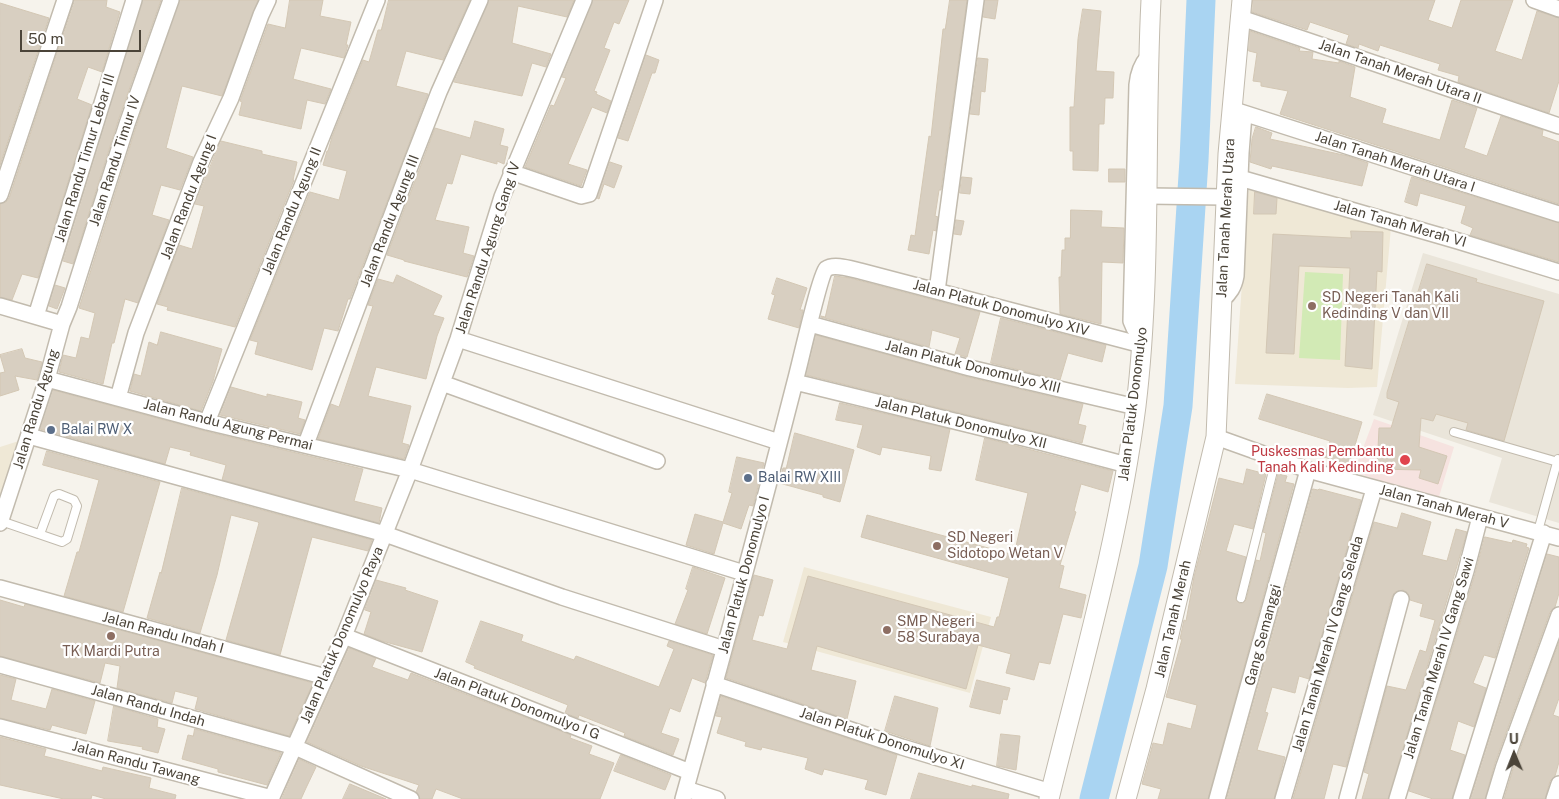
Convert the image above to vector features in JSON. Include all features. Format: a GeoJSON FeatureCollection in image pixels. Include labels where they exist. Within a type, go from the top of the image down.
{"type":"FeatureCollection","features":[{"type":"Feature","properties":{"kind":"street"},"geometry":{"type":"LineString","coordinates":[[0,194],[66,0]]}},
{"type":"Feature","properties":{"kind":"street","name":"Jalan Randu Timur Lebar III"},"geometry":{"type":"LineString","coordinates":[[36,316],[134,0]]}},
{"type":"Feature","properties":{"kind":"street","name":"Jalan Randu Timur IV"},"geometry":{"type":"LineString","coordinates":[[62,324],[127,124],[171,0]]}},
{"type":"Feature","properties":{"kind":"street","name":"Jalan Randu Agung I"},"geometry":{"type":"LineString","coordinates":[[118,398],[136,333],[198,171],[216,126],[231,98],[268,0]]}},
{"type":"Feature","properties":{"kind":"street","name":"Jalan Randu Agung II"},"geometry":{"type":"LineString","coordinates":[[207,422],[377,0]]}},
{"type":"Feature","properties":{"kind":"street","name":"Jalan Randu Agung III"},"geometry":{"type":"LineString","coordinates":[[306,444],[410,164],[439,92],[480,0]]}},
{"type":"Feature","properties":{"kind":"street","name":"Jalan Randu Agung Gang IV"},"geometry":{"type":"LineString","coordinates":[[410,470],[458,339],[511,172],[584,0]]}},
{"type":"Feature","properties":{"kind":"street"},"geometry":{"type":"LineString","coordinates":[[511,172],[581,196],[589,194],[655,0]]}},
{"type":"Feature","properties":{"kind":"street"},"geometry":{"type":"LineString","coordinates":[[937,291],[976,0]]}},
{"type":"Feature","properties":{"kind":"street","name":"Jalan Platuk Donomulyo"},"geometry":{"type":"LineString","coordinates":[[1050,795],[1115,529],[1136,407],[1153,196],[1148,57],[1151,0]]}},
{"type":"Feature","properties":{"kind":"street"},"geometry":{"type":"LineString","coordinates":[[1534,0],[1559,9]]}},
{"type":"Feature","properties":{"kind":"street","name":"Jalan Tanah Merah Utara"},"geometry":{"type":"LineString","coordinates":[[1216,437],[1222,300],[1220,197],[1238,111],[1242,9]]}},
{"type":"Feature","properties":{"kind":"street","name":"Jalan Tanah Merah Utara II"},"geometry":{"type":"LineString","coordinates":[[1242,9],[1559,126]]}},
{"type":"Feature","properties":{"kind":"street"},"geometry":{"type":"LineString","coordinates":[[1142,340],[1131,321],[1137,75],[1143,62],[1148,57]]}},
{"type":"Feature","properties":{"kind":"street"},"geometry":{"type":"LineString","coordinates":[[1222,300],[1231,292],[1236,276],[1240,178],[1238,111]]}},
{"type":"Feature","properties":{"kind":"street","name":"Jalan Tanah Merah Utara I"},"geometry":{"type":"LineString","coordinates":[[1238,111],[1559,214]]}},
{"type":"Feature","properties":{"kind":"street","name":"Jalan Tanah Merah VI"},"geometry":{"type":"LineString","coordinates":[[1240,178],[1559,272]]}},
{"type":"Feature","properties":{"kind":"street"},"geometry":{"type":"LineString","coordinates":[[1153,196],[1220,197]]}},
{"type":"Feature","properties":{"kind":"street","name":"Jalan Platuk Donomulyo I"},"geometry":{"type":"LineString","coordinates":[[684,794],[780,442],[818,289],[825,270],[828,268],[860,271]]}},
{"type":"Feature","properties":{"kind":"street","name":"Jalan Platuk Donomulyo XIV"},"geometry":{"type":"LineString","coordinates":[[860,271],[1142,340]]}},
{"type":"Feature","properties":{"kind":"street"},"geometry":{"type":"LineString","coordinates":[[0,306],[62,324]]}},
{"type":"Feature","properties":{"kind":"street","name":"Jalan Randu Agung"},"geometry":{"type":"LineString","coordinates":[[0,522],[47,379],[62,324]]}},
{"type":"Feature","properties":{"kind":"street","name":"Jalan Platuk Donomulyo XIII"},"geometry":{"type":"LineString","coordinates":[[810,324],[970,368],[1136,407]]}},
{"type":"Feature","properties":{"kind":"street"},"geometry":{"type":"LineString","coordinates":[[458,339],[780,442]]}},
{"type":"Feature","properties":{"kind":"street","name":"Jalan Randu Agung Permai"},"geometry":{"type":"LineString","coordinates":[[47,379],[207,422],[410,470],[744,574]]}},
{"type":"Feature","properties":{"kind":"street","name":"Jalan Platuk Donomulyo XII"},"geometry":{"type":"LineString","coordinates":[[795,382],[1127,466]]}},
{"type":"Feature","properties":{"kind":"street"},"geometry":{"type":"LineString","coordinates":[[442,383],[657,461]]}},
{"type":"Feature","properties":{"kind":"street"},"geometry":{"type":"LineString","coordinates":[[29,436],[384,534],[562,597],[724,649]]}},
{"type":"Feature","properties":{"kind":"street","name":"Jalan Tanah Merah V"},"geometry":{"type":"LineString","coordinates":[[1216,437],[1308,470],[1559,538]]}},
{"type":"Feature","properties":{"kind":"street","name":"Jalan Tanah Merah"},"geometry":{"type":"LineString","coordinates":[[1126,799],[1156,689],[1216,437]]}},
{"type":"Feature","properties":{"kind":"street","name":"Jalan Platuk Donomulyo Raya"},"geometry":{"type":"LineString","coordinates":[[271,799],[344,636],[410,470]]}},
{"type":"Feature","properties":{"kind":"street","name":"Gang Semanggi"},"geometry":{"type":"LineString","coordinates":[[1218,799],[1308,470]]}},
{"type":"Feature","properties":{"kind":"street","name":"Jalan Tanah Merah IV Gang Selada"},"geometry":{"type":"LineString","coordinates":[[1283,799],[1374,488]]}},
{"type":"Feature","properties":{"kind":"street","name":"Jalan Tanah Merah IV Gang Sawi"},"geometry":{"type":"LineString","coordinates":[[1397,799],[1466,571],[1480,517]]}},
{"type":"Feature","properties":{"kind":"street"},"geometry":{"type":"LineString","coordinates":[[1461,799],[1541,532]]}},
{"type":"Feature","properties":{"kind":"street","name":"Jalan Randu Indah I"},"geometry":{"type":"LineString","coordinates":[[0,588],[326,677]]}},
{"type":"Feature","properties":{"kind":"street"},"geometry":{"type":"LineString","coordinates":[[1347,799],[1401,599]]}},
{"type":"Feature","properties":{"kind":"street"},"geometry":{"type":"LineString","coordinates":[[1494,799],[1504,766],[1559,615]]}},
{"type":"Feature","properties":{"kind":"street","name":"Jalan Platuk Donomulyo I G"},"geometry":{"type":"LineString","coordinates":[[344,636],[690,772]]}},
{"type":"Feature","properties":{"kind":"street","name":"Jalan Randu Indah"},"geometry":{"type":"LineString","coordinates":[[0,665],[295,747],[411,799]]}},
{"type":"Feature","properties":{"kind":"street","name":"Jalan Platuk Donomulyo XI"},"geometry":{"type":"LineString","coordinates":[[714,684],[1050,795]]}},
{"type":"Feature","properties":{"kind":"street","name":"Jalan Randu Tawang"},"geometry":{"type":"LineString","coordinates":[[0,727],[271,799]]}},
{"type":"Feature","properties":{"kind":"street"},"geometry":{"type":"LineString","coordinates":[[1554,799],[1559,784]]}},
{"type":"Feature","properties":{"kind":"street"},"geometry":{"type":"LineString","coordinates":[[684,794],[717,799]]}},
{"type":"Feature","properties":{"kind":"lane"},"geometry":{"type":"LineString","coordinates":[[1454,432],[1558,460],[1541,532]]}},
{"type":"Feature","properties":{"kind":"lane"},"geometry":{"type":"LineString","coordinates":[[1241,598],[1276,458]]}},
{"type":"Feature","properties":{"kind":"lane"},"geometry":{"type":"LineString","coordinates":[[0,522],[62,542],[67,539],[77,506],[74,500],[59,494],[54,496],[40,534]]}},
{"type":"Feature","properties":{"kind":"shaded area","name":"SD Negeri Tanah Kali Kedinding V dan VII"},"geometry":{"type":"Polygon","coordinates":[[[1249,183],[1391,227],[1377,387],[1348,388],[1235,384],[1249,183]]]}},
{"type":"Feature","properties":{"kind":"shaded area"},"geometry":{"type":"Polygon","coordinates":[[[1423,253],[1559,294],[1559,523],[1489,502],[1502,458],[1373,415],[1423,253]]]}},
{"type":"Feature","properties":{"kind":"shaded area","name":"Puskesmas Pembantu Tanah Kali Kedinding"},"geometry":{"type":"Polygon","coordinates":[[[1374,419],[1454,447],[1438,500],[1354,472],[1374,419]]]}},
{"type":"Feature","properties":{"kind":"shaded area"},"geometry":{"type":"Polygon","coordinates":[[[25,439],[0,505],[0,447],[25,439]]]}},
{"type":"Feature","properties":{"kind":"shaded area","name":"SMP Negeri 58 Surabaya"},"geometry":{"type":"Polygon","coordinates":[[[804,567],[991,617],[970,693],[783,642],[804,567]]]}},
{"type":"Feature","properties":{"kind":"green space"},"geometry":{"type":"Polygon","coordinates":[[[1305,272],[1343,274],[1340,360],[1299,358],[1305,272]]]}},
{"type":"Feature","properties":{"kind":"building"},"geometry":{"type":"Polygon","coordinates":[[[75,0],[107,0],[106,7],[120,12],[102,72],[88,67],[77,99],[92,105],[38,278],[22,274],[12,300],[0,297],[0,204],[6,202],[9,198],[75,0]]]}},
{"type":"Feature","properties":{"kind":"building"},"geometry":{"type":"Polygon","coordinates":[[[143,0],[161,0],[118,121],[73,264],[63,261],[143,0]]]}},
{"type":"Feature","properties":{"kind":"building"},"geometry":{"type":"Polygon","coordinates":[[[180,0],[258,0],[222,96],[182,86],[166,148],[193,157],[180,190],[161,185],[152,215],[169,220],[138,303],[125,299],[114,343],[112,343],[103,384],[59,372],[63,355],[76,358],[81,337],[89,339],[95,313],[79,308],[136,127],[180,0]]]}},
{"type":"Feature","properties":{"kind":"building"},"geometry":{"type":"Polygon","coordinates":[[[290,0],[323,0],[320,16],[351,22],[344,58],[301,48],[293,79],[331,89],[325,104],[307,100],[301,129],[239,115],[242,102],[240,101],[268,24],[285,28],[290,0]]]}},
{"type":"Feature","properties":{"kind":"building"},"geometry":{"type":"Polygon","coordinates":[[[389,0],[470,0],[443,60],[406,51],[396,86],[428,94],[350,299],[348,299],[338,331],[324,328],[312,370],[255,354],[258,342],[250,340],[310,192],[339,200],[347,171],[323,165],[332,137],[363,60],[369,62],[378,30],[381,30],[389,0]]]}},
{"type":"Feature","properties":{"kind":"building"},"geometry":{"type":"Polygon","coordinates":[[[489,0],[574,0],[567,17],[518,6],[512,43],[551,54],[546,67],[532,63],[522,96],[454,82],[489,0]]]}},
{"type":"Feature","properties":{"kind":"building"},"geometry":{"type":"Polygon","coordinates":[[[593,0],[629,0],[619,24],[614,22],[604,48],[610,50],[594,91],[597,92],[596,94],[611,101],[607,113],[592,107],[568,164],[587,170],[581,186],[525,167],[551,105],[554,106],[566,78],[562,77],[593,0]]]}},
{"type":"Feature","properties":{"kind":"building"},"geometry":{"type":"Polygon","coordinates":[[[950,0],[967,0],[941,190],[939,190],[935,216],[938,217],[936,231],[933,230],[929,254],[908,250],[911,235],[915,236],[929,136],[931,137],[943,29],[945,29],[950,0]]]}},
{"type":"Feature","properties":{"kind":"building"},"geometry":{"type":"Polygon","coordinates":[[[985,0],[998,0],[995,19],[983,17],[985,0]]]}},
{"type":"Feature","properties":{"kind":"building"},"geometry":{"type":"Polygon","coordinates":[[[1253,0],[1435,0],[1428,20],[1452,28],[1461,0],[1513,0],[1495,51],[1522,60],[1537,11],[1559,18],[1559,81],[1549,113],[1458,82],[1459,76],[1438,70],[1440,64],[1380,45],[1378,51],[1359,44],[1358,48],[1346,44],[1349,35],[1310,22],[1307,30],[1252,12],[1253,0]]]}},
{"type":"Feature","properties":{"kind":"building"},"geometry":{"type":"Polygon","coordinates":[[[0,3],[49,18],[0,165],[0,3]]]}},
{"type":"Feature","properties":{"kind":"building"},"geometry":{"type":"Polygon","coordinates":[[[1083,9],[1101,11],[1096,71],[1114,72],[1113,98],[1105,98],[1104,124],[1099,124],[1098,171],[1073,170],[1073,151],[1070,151],[1070,107],[1074,107],[1078,39],[1083,9]]]}},
{"type":"Feature","properties":{"kind":"building"},"geometry":{"type":"Polygon","coordinates":[[[1250,31],[1300,48],[1299,51],[1313,52],[1312,59],[1339,63],[1339,61],[1355,67],[1350,97],[1386,109],[1382,123],[1440,140],[1452,100],[1477,108],[1464,148],[1487,156],[1501,116],[1543,130],[1542,136],[1559,142],[1559,204],[1280,114],[1288,91],[1261,86],[1261,82],[1253,81],[1257,53],[1249,51],[1250,31]]]}},
{"type":"Feature","properties":{"kind":"building"},"geometry":{"type":"Polygon","coordinates":[[[646,55],[659,60],[655,73],[652,73],[628,141],[618,138],[646,55]]]}},
{"type":"Feature","properties":{"kind":"building"},"geometry":{"type":"Polygon","coordinates":[[[978,58],[988,59],[985,92],[981,91],[979,115],[970,114],[978,58]]]}},
{"type":"Feature","properties":{"kind":"building"},"geometry":{"type":"Polygon","coordinates":[[[475,121],[504,129],[500,145],[508,147],[504,164],[497,161],[497,164],[461,154],[452,184],[447,183],[435,220],[469,227],[463,253],[474,256],[467,277],[387,255],[435,128],[470,138],[475,121]]]}},
{"type":"Feature","properties":{"kind":"building"},"geometry":{"type":"Polygon","coordinates":[[[1256,127],[1272,133],[1270,139],[1348,156],[1368,163],[1362,186],[1272,166],[1271,169],[1250,162],[1252,139],[1256,127]]]}},
{"type":"Feature","properties":{"kind":"building"},"geometry":{"type":"Polygon","coordinates":[[[221,141],[262,151],[262,154],[297,162],[294,180],[235,327],[167,310],[168,307],[157,304],[179,245],[192,249],[204,206],[195,204],[221,141]]]}},
{"type":"Feature","properties":{"kind":"building"},"geometry":{"type":"Polygon","coordinates":[[[610,162],[622,166],[614,188],[604,184],[599,199],[597,198],[610,162]]]}},
{"type":"Feature","properties":{"kind":"building"},"geometry":{"type":"Polygon","coordinates":[[[1109,169],[1125,169],[1125,182],[1109,182],[1109,169]]]}},
{"type":"Feature","properties":{"kind":"building"},"geometry":{"type":"Polygon","coordinates":[[[962,177],[972,178],[970,194],[960,193],[962,177]]]}},
{"type":"Feature","properties":{"kind":"building"},"geometry":{"type":"Polygon","coordinates":[[[1412,177],[1559,223],[1559,262],[1470,235],[1473,228],[1461,223],[1466,206],[1420,193],[1417,206],[1405,202],[1412,177]]]}},
{"type":"Feature","properties":{"kind":"building"},"geometry":{"type":"Polygon","coordinates":[[[1255,192],[1277,198],[1276,214],[1254,214],[1255,192]]]}},
{"type":"Feature","properties":{"kind":"building"},"geometry":{"type":"Polygon","coordinates":[[[1071,210],[1102,211],[1101,227],[1124,228],[1123,263],[1102,262],[1101,324],[1060,314],[1059,277],[1061,277],[1062,250],[1065,250],[1065,238],[1070,238],[1071,210]]]}},
{"type":"Feature","properties":{"kind":"building"},"geometry":{"type":"Polygon","coordinates":[[[956,220],[964,221],[961,235],[954,234],[956,220]]]}},
{"type":"Feature","properties":{"kind":"building"},"geometry":{"type":"Polygon","coordinates":[[[1351,231],[1383,232],[1382,272],[1377,271],[1372,369],[1345,366],[1350,268],[1299,266],[1294,354],[1266,353],[1273,234],[1351,238],[1351,231]]]}},
{"type":"Feature","properties":{"kind":"building"},"geometry":{"type":"Polygon","coordinates":[[[1427,264],[1477,279],[1476,282],[1544,301],[1504,441],[1466,430],[1468,423],[1436,414],[1433,421],[1421,418],[1419,447],[1447,456],[1438,484],[1419,478],[1421,470],[1377,469],[1379,428],[1391,428],[1399,402],[1387,398],[1387,393],[1427,264]]]}},
{"type":"Feature","properties":{"kind":"building"},"geometry":{"type":"Polygon","coordinates":[[[397,275],[442,296],[433,315],[444,318],[437,336],[426,379],[376,367],[368,396],[411,406],[402,443],[409,445],[404,459],[318,439],[331,404],[339,407],[373,306],[368,305],[378,279],[393,283],[397,275]]]}},
{"type":"Feature","properties":{"kind":"building"},"geometry":{"type":"Polygon","coordinates":[[[835,276],[850,278],[980,312],[967,357],[955,354],[960,338],[932,330],[929,347],[821,317],[825,317],[835,276]]]}},
{"type":"Feature","properties":{"kind":"building"},"geometry":{"type":"Polygon","coordinates":[[[777,278],[807,288],[800,310],[803,310],[799,328],[768,319],[775,295],[772,294],[777,278]]]}},
{"type":"Feature","properties":{"kind":"building"},"geometry":{"type":"Polygon","coordinates":[[[55,285],[65,288],[57,309],[49,306],[55,285]]]}},
{"type":"Feature","properties":{"kind":"building"},"geometry":{"type":"Polygon","coordinates":[[[1001,318],[1106,345],[1102,362],[1068,353],[1060,380],[991,363],[1001,318]]]}},
{"type":"Feature","properties":{"kind":"building"},"geometry":{"type":"Polygon","coordinates":[[[161,332],[222,349],[213,381],[201,411],[130,391],[134,374],[141,376],[149,342],[157,345],[161,332]]]}},
{"type":"Feature","properties":{"kind":"building"},"geometry":{"type":"Polygon","coordinates":[[[816,335],[968,377],[1083,404],[1078,424],[1086,426],[1082,443],[806,375],[816,335]]]}},
{"type":"Feature","properties":{"kind":"building"},"geometry":{"type":"Polygon","coordinates":[[[22,349],[25,358],[42,362],[37,380],[15,376],[19,390],[0,396],[0,373],[5,372],[0,355],[22,349]]]}},
{"type":"Feature","properties":{"kind":"building"},"geometry":{"type":"Polygon","coordinates":[[[231,387],[267,397],[267,394],[302,402],[298,418],[305,420],[300,434],[220,415],[231,387]]]}},
{"type":"Feature","properties":{"kind":"building"},"geometry":{"type":"Polygon","coordinates":[[[53,390],[205,431],[363,469],[354,501],[382,508],[379,523],[222,480],[226,465],[190,455],[191,452],[170,447],[165,464],[40,429],[53,390]]]}},
{"type":"Feature","properties":{"kind":"building"},"geometry":{"type":"Polygon","coordinates":[[[1267,394],[1362,422],[1349,465],[1324,457],[1330,441],[1259,419],[1267,394]]]}},
{"type":"Feature","properties":{"kind":"building"},"geometry":{"type":"Polygon","coordinates":[[[840,403],[950,429],[941,471],[929,469],[931,456],[882,447],[880,455],[857,447],[863,425],[836,420],[840,403]]]}},
{"type":"Feature","properties":{"kind":"building"},"geometry":{"type":"Polygon","coordinates":[[[795,433],[854,450],[840,502],[823,497],[823,495],[779,483],[783,468],[786,468],[795,433]]]}},
{"type":"Feature","properties":{"kind":"building"},"geometry":{"type":"Polygon","coordinates":[[[985,438],[1113,471],[1108,492],[1081,484],[1074,511],[1076,512],[1060,565],[1064,566],[1059,588],[1086,595],[1081,618],[1063,614],[1050,664],[1039,662],[1034,680],[1006,673],[1011,654],[978,645],[966,689],[817,646],[811,670],[856,681],[847,719],[726,678],[754,575],[773,580],[763,616],[759,615],[752,640],[787,649],[808,576],[994,627],[997,617],[999,617],[1009,578],[861,537],[867,515],[1014,555],[1028,493],[976,480],[985,438]]]}},
{"type":"Feature","properties":{"kind":"building"},"geometry":{"type":"Polygon","coordinates":[[[47,451],[160,482],[123,612],[64,596],[77,552],[79,552],[99,480],[43,465],[47,451]]]}},
{"type":"Feature","properties":{"kind":"building"},"geometry":{"type":"Polygon","coordinates":[[[737,457],[764,463],[753,506],[749,505],[741,529],[723,523],[714,554],[686,545],[695,514],[723,522],[732,493],[729,492],[737,457]]]}},
{"type":"Feature","properties":{"kind":"building"},"geometry":{"type":"Polygon","coordinates":[[[1247,469],[1266,474],[1253,529],[1234,524],[1226,551],[1246,557],[1236,597],[1239,603],[1243,603],[1246,600],[1256,560],[1260,561],[1266,533],[1263,532],[1278,474],[1287,476],[1285,482],[1294,484],[1208,799],[1158,799],[1161,789],[1142,784],[1153,743],[1163,745],[1168,723],[1191,729],[1197,705],[1166,697],[1182,639],[1180,639],[1184,620],[1186,621],[1194,577],[1219,478],[1243,484],[1247,469]]]}},
{"type":"Feature","properties":{"kind":"building"},"geometry":{"type":"Polygon","coordinates":[[[182,488],[372,540],[368,551],[312,537],[280,655],[226,640],[258,522],[231,515],[217,575],[200,633],[147,618],[161,573],[182,488]]]}},
{"type":"Feature","properties":{"kind":"building"},"geometry":{"type":"Polygon","coordinates":[[[1313,489],[1361,500],[1309,679],[1299,676],[1295,693],[1272,687],[1265,712],[1268,713],[1257,750],[1285,757],[1274,799],[1227,799],[1313,489]]]}},
{"type":"Feature","properties":{"kind":"building"},"geometry":{"type":"Polygon","coordinates":[[[1402,513],[1431,522],[1422,555],[1447,561],[1456,529],[1467,532],[1388,799],[1362,799],[1369,774],[1364,772],[1387,686],[1406,690],[1420,650],[1426,652],[1435,620],[1420,616],[1423,604],[1410,600],[1408,593],[1403,590],[1395,592],[1392,597],[1346,767],[1333,764],[1324,799],[1293,799],[1374,522],[1397,528],[1402,513]]]}},
{"type":"Feature","properties":{"kind":"building"},"geometry":{"type":"Polygon","coordinates":[[[1485,537],[1512,543],[1513,540],[1527,544],[1526,547],[1529,548],[1495,658],[1484,655],[1473,683],[1486,688],[1474,727],[1458,721],[1450,750],[1465,755],[1452,799],[1433,799],[1409,791],[1485,537]]]}},
{"type":"Feature","properties":{"kind":"building"},"geometry":{"type":"Polygon","coordinates":[[[1547,554],[1559,557],[1559,593],[1555,607],[1550,612],[1495,763],[1485,799],[1471,799],[1547,554]]]}},
{"type":"Feature","properties":{"kind":"building"},"geometry":{"type":"Polygon","coordinates":[[[693,567],[725,578],[707,634],[675,624],[688,590],[686,589],[693,567]]]}},
{"type":"Feature","properties":{"kind":"building"},"geometry":{"type":"Polygon","coordinates":[[[376,580],[406,588],[405,590],[438,601],[422,652],[364,634],[371,612],[365,610],[376,580]]]}},
{"type":"Feature","properties":{"kind":"building"},"geometry":{"type":"Polygon","coordinates":[[[0,600],[24,607],[25,604],[313,683],[289,736],[195,709],[198,697],[175,691],[172,703],[117,688],[120,666],[105,663],[100,683],[0,656],[0,600]]]}},
{"type":"Feature","properties":{"kind":"building"},"geometry":{"type":"Polygon","coordinates":[[[481,621],[523,635],[521,641],[574,660],[576,656],[659,687],[674,649],[667,646],[669,641],[713,655],[705,683],[692,678],[680,712],[670,708],[661,733],[679,739],[673,755],[624,736],[625,733],[579,715],[578,718],[565,713],[568,705],[474,668],[475,666],[466,662],[481,621]]]}},
{"type":"Feature","properties":{"kind":"building"},"geometry":{"type":"Polygon","coordinates":[[[1559,642],[1559,698],[1553,715],[1559,717],[1559,762],[1555,776],[1550,781],[1545,799],[1504,799],[1513,769],[1559,642]]]}},
{"type":"Feature","properties":{"kind":"building"},"geometry":{"type":"Polygon","coordinates":[[[349,648],[376,658],[372,667],[408,680],[411,673],[571,735],[570,738],[592,746],[589,754],[614,763],[600,799],[463,799],[436,789],[432,799],[420,799],[416,792],[419,785],[361,766],[307,742],[349,648]]]}},
{"type":"Feature","properties":{"kind":"building"},"geometry":{"type":"Polygon","coordinates":[[[0,675],[16,679],[11,700],[46,709],[52,689],[95,701],[86,734],[52,725],[50,730],[0,718],[0,675]]]}},
{"type":"Feature","properties":{"kind":"building"},"geometry":{"type":"Polygon","coordinates":[[[977,680],[1010,688],[1007,700],[1003,699],[1000,714],[970,707],[977,680]]]}},
{"type":"Feature","properties":{"kind":"building"},"geometry":{"type":"Polygon","coordinates":[[[721,696],[897,755],[886,795],[865,789],[868,780],[824,769],[822,775],[805,769],[808,758],[762,747],[761,750],[745,746],[746,742],[717,733],[722,717],[716,716],[721,696]]]}},
{"type":"Feature","properties":{"kind":"building"},"geometry":{"type":"Polygon","coordinates":[[[895,696],[938,708],[930,746],[885,731],[895,696]]]}},
{"type":"Feature","properties":{"kind":"building"},"geometry":{"type":"Polygon","coordinates":[[[114,706],[158,719],[157,727],[165,729],[158,753],[142,749],[143,747],[108,741],[114,706]]]}},
{"type":"Feature","properties":{"kind":"building"},"geometry":{"type":"Polygon","coordinates":[[[195,729],[281,753],[267,785],[218,772],[218,769],[182,759],[188,735],[193,736],[195,729]]]}},
{"type":"Feature","properties":{"kind":"building"},"geometry":{"type":"Polygon","coordinates":[[[1001,734],[1020,736],[1016,770],[997,766],[1001,734]]]}},
{"type":"Feature","properties":{"kind":"building"},"geometry":{"type":"Polygon","coordinates":[[[0,737],[46,749],[44,756],[102,771],[103,767],[151,778],[149,788],[176,795],[175,799],[106,799],[92,795],[91,799],[64,799],[0,785],[0,737]]]}},
{"type":"Feature","properties":{"kind":"building"},"geometry":{"type":"Polygon","coordinates":[[[621,755],[671,775],[665,790],[614,771],[621,755]]]}},
{"type":"Feature","properties":{"kind":"building"},"geometry":{"type":"Polygon","coordinates":[[[299,759],[316,767],[301,799],[282,799],[299,759]]]}},
{"type":"Feature","properties":{"kind":"building"},"geometry":{"type":"Polygon","coordinates":[[[919,773],[972,787],[972,785],[1009,794],[1008,799],[911,799],[919,773]]]}},
{"type":"Feature","properties":{"kind":"building"},"geometry":{"type":"Polygon","coordinates":[[[350,784],[386,799],[343,799],[350,784]]]}},
{"type":"Feature","properties":{"kind":"waterway"},"geometry":{"type":"LineString","coordinates":[[1094,799],[1153,566],[1178,406],[1194,160],[1201,0]]}},
{"type":"Feature","properties":{"kind":"place","name":"SD Negeri Tanah Kali Kedinding V dan VII"},"geometry":{"type":"Point","coordinates":[1312,306]}},
{"type":"Feature","properties":{"kind":"place","name":"Balai RW X"},"geometry":{"type":"Point","coordinates":[51,430]}},
{"type":"Feature","properties":{"kind":"place","name":"Puskesmas Pembantu Tanah Kali Kedinding"},"geometry":{"type":"Point","coordinates":[1405,460]}},
{"type":"Feature","properties":{"kind":"place","name":"Balai RW XIII"},"geometry":{"type":"Point","coordinates":[748,478]}},
{"type":"Feature","properties":{"kind":"place","name":"SD Negeri Sidotopo Wetan V"},"geometry":{"type":"Point","coordinates":[937,546]}},
{"type":"Feature","properties":{"kind":"place","name":"SMP Negeri 58 Surabaya"},"geometry":{"type":"Point","coordinates":[887,630]}},
{"type":"Feature","properties":{"kind":"place","name":"TK Mardi Putra"},"geometry":{"type":"Point","coordinates":[111,636]}}]}
